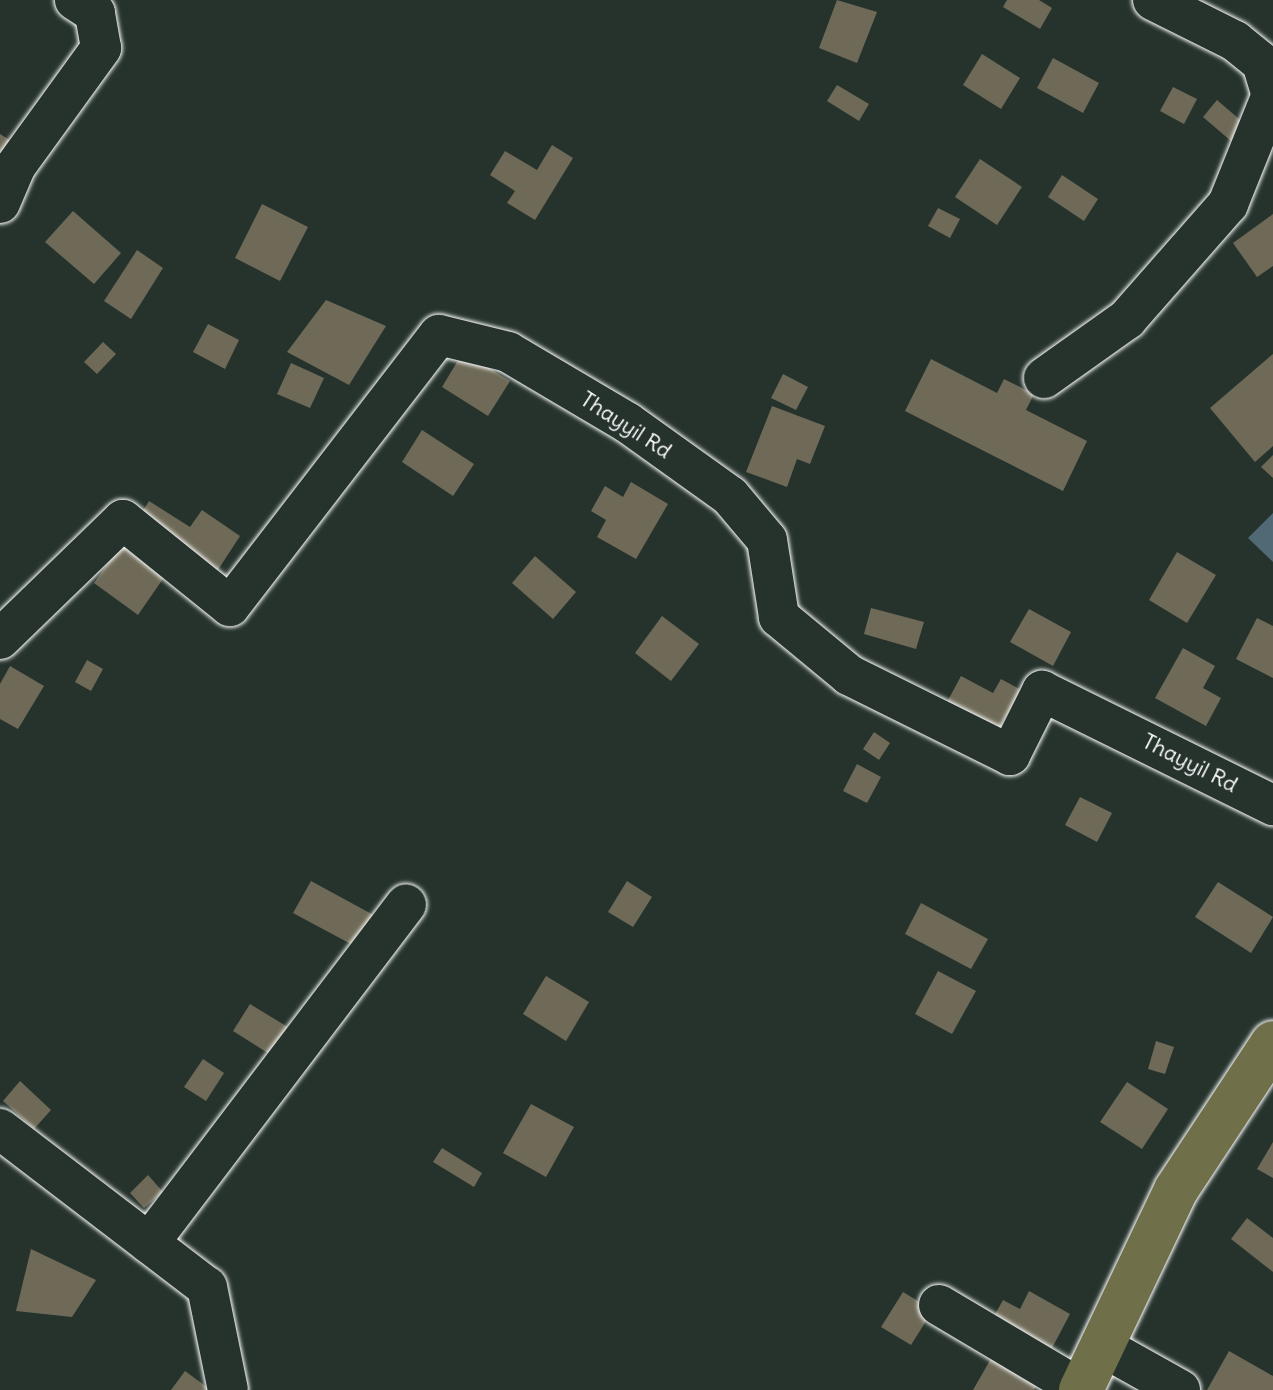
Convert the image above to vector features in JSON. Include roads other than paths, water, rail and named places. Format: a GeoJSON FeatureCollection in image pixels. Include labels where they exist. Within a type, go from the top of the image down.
{"type":"FeatureCollection","features":[{"type":"Feature","properties":{"kind":"main road"},"geometry":{"type":"LineString","coordinates":[[1082,1390],[1105,1348],[1176,1190],[1273,1043]]}},
{"type":"Feature","properties":{"kind":"street"},"geometry":{"type":"LineString","coordinates":[[0,203],[15,167],[101,48],[104,33],[95,13],[75,0]]}},
{"type":"Feature","properties":{"kind":"street"},"geometry":{"type":"LineString","coordinates":[[1044,378],[1127,319],[1228,204],[1272,98],[1262,63],[1162,2]]}},
{"type":"Feature","properties":{"kind":"street","name":"Thayyil Rd"},"geometry":{"type":"LineString","coordinates":[[0,639],[123,520],[230,606],[439,335],[508,352],[628,423],[730,496],[767,540],[779,617],[849,675],[1010,755],[1042,691],[1273,805]]}},
{"type":"Feature","properties":{"kind":"street"},"geometry":{"type":"LineString","coordinates":[[149,1243],[406,905]]}},
{"type":"Feature","properties":{"kind":"street"},"geometry":{"type":"LineString","coordinates":[[0,1129],[207,1287],[228,1390]]}},
{"type":"Feature","properties":{"kind":"street"},"geometry":{"type":"LineString","coordinates":[[939,1305],[1082,1390]]}},
{"type":"Feature","properties":{"kind":"street"},"geometry":{"type":"LineString","coordinates":[[1105,1348],[1180,1390]]}},
{"type":"Feature","properties":{"kind":"water"},"geometry":{"type":"Polygon","coordinates":[[[1273,513],[1273,562],[1248,538],[1273,513]]]}}]}
